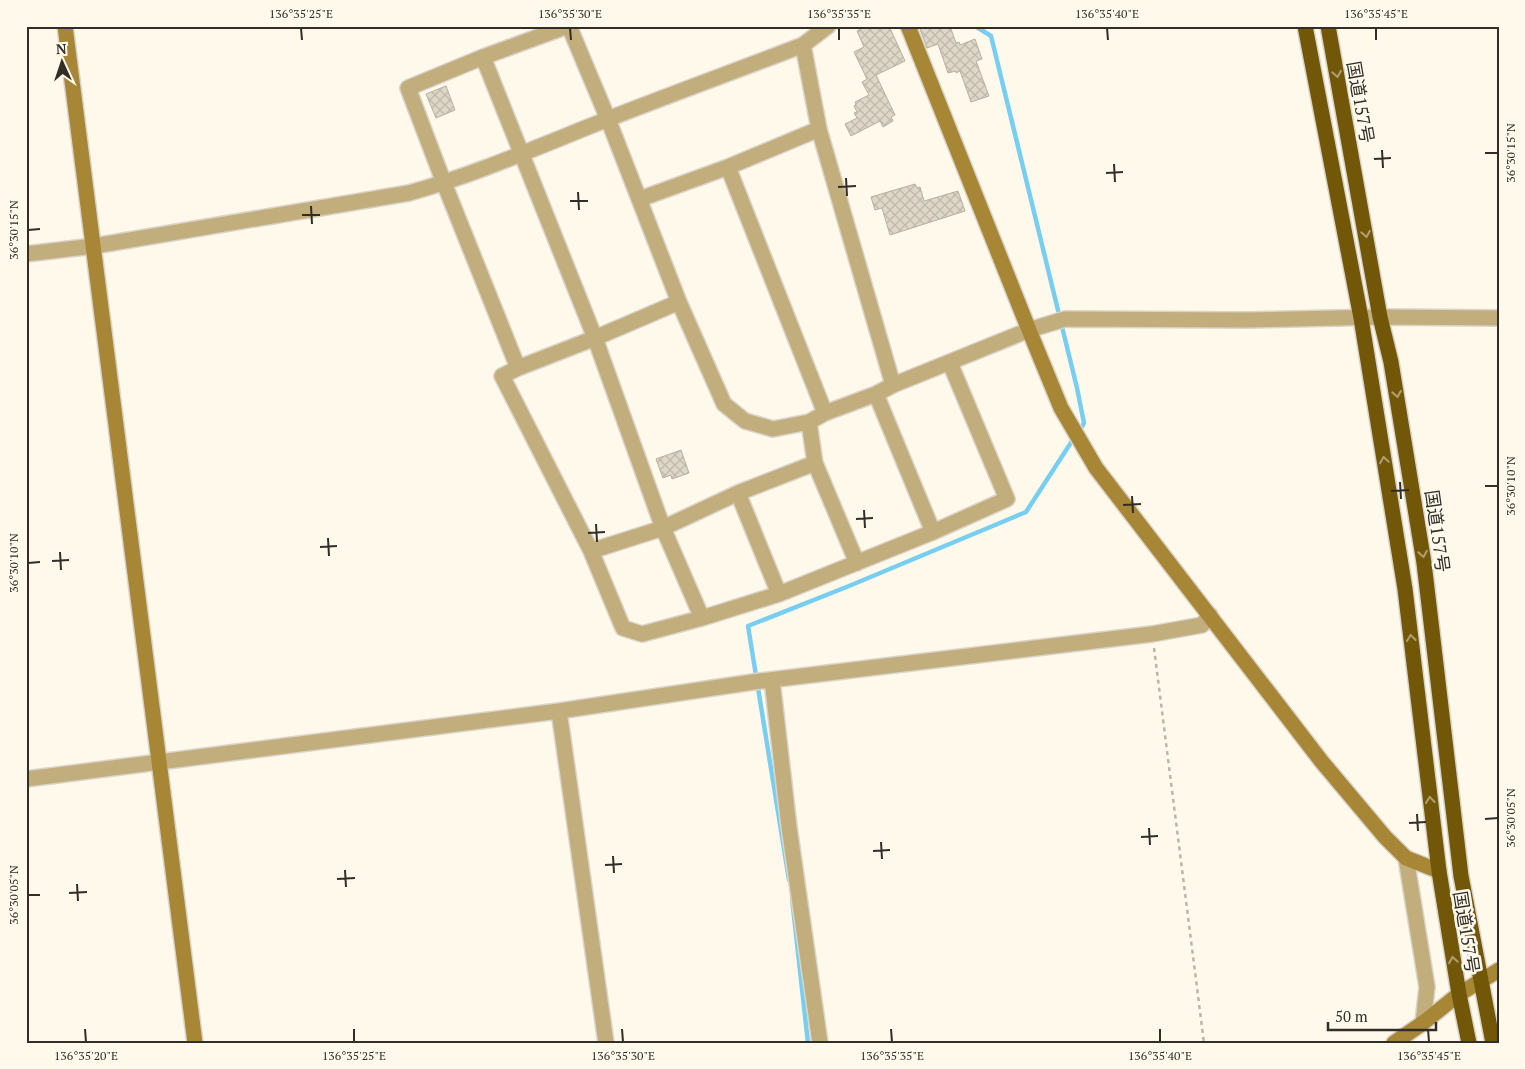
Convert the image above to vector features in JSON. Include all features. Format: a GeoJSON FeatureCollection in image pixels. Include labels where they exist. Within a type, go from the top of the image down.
{"type":"FeatureCollection","features":[{"type":"Feature","properties":{"kind":"highway","name":"国道157号"},"geometry":{"type":"LineString","coordinates":[[1305,26],[1361,318],[1405,589],[1438,871],[1468,1043]]}},
{"type":"Feature","properties":{"kind":"highway","name":"国道157号"},"geometry":{"type":"LineString","coordinates":[[1328,26],[1380,318],[1393,372],[1424,563],[1461,876],[1493,1043]]}},
{"type":"Feature","properties":{"kind":"street"},"geometry":{"type":"LineString","coordinates":[[65,26],[195,1043]]}},
{"type":"Feature","properties":{"kind":"street"},"geometry":{"type":"LineString","coordinates":[[518,368],[408,88],[483,57],[568,26],[608,119],[679,302],[724,404],[745,421],[773,429],[809,422],[825,413],[876,394],[1028,330],[1060,320],[1499,318]]}},
{"type":"Feature","properties":{"kind":"street"},"geometry":{"type":"LineString","coordinates":[[26,254],[94,246],[409,192],[444,183],[803,45],[828,26]]}},
{"type":"Feature","properties":{"kind":"street"},"geometry":{"type":"LineString","coordinates":[[908,26],[1028,330],[1061,408],[1096,468],[1322,762],[1385,837],[1406,858],[1438,871]]}},
{"type":"Feature","properties":{"kind":"street"},"geometry":{"type":"LineString","coordinates":[[803,45],[819,129],[894,385]]}},
{"type":"Feature","properties":{"kind":"street"},"geometry":{"type":"LineString","coordinates":[[483,57],[595,338],[663,528],[702,618]]}},
{"type":"Feature","properties":{"kind":"street"},"geometry":{"type":"LineString","coordinates":[[640,199],[728,168],[819,129]]}},
{"type":"Feature","properties":{"kind":"street"},"geometry":{"type":"LineString","coordinates":[[728,168],[825,413]]}},
{"type":"Feature","properties":{"kind":"street"},"geometry":{"type":"LineString","coordinates":[[679,302],[502,376],[591,551],[623,628],[642,634],[779,594],[857,564],[1007,499],[950,363]]}},
{"type":"Feature","properties":{"kind":"street"},"geometry":{"type":"LineString","coordinates":[[876,394],[933,532]]}},
{"type":"Feature","properties":{"kind":"street"},"geometry":{"type":"LineString","coordinates":[[809,422],[815,463],[857,564]]}},
{"type":"Feature","properties":{"kind":"street"},"geometry":{"type":"LineString","coordinates":[[591,551],[663,528],[738,494],[815,463]]}},
{"type":"Feature","properties":{"kind":"street"},"geometry":{"type":"LineString","coordinates":[[738,494],[779,594]]}},
{"type":"Feature","properties":{"kind":"street"},"geometry":{"type":"LineString","coordinates":[[26,779],[559,711],[762,681],[1152,634],[1202,625],[1210,615]]}},
{"type":"Feature","properties":{"kind":"street"},"geometry":{"type":"LineString","coordinates":[[762,681],[789,827],[820,1043]]}},
{"type":"Feature","properties":{"kind":"street"},"geometry":{"type":"LineString","coordinates":[[559,711],[606,1043]]}},
{"type":"Feature","properties":{"kind":"street"},"geometry":{"type":"LineString","coordinates":[[1406,858],[1427,987],[1423,1024]]}},
{"type":"Feature","properties":{"kind":"street"},"geometry":{"type":"LineString","coordinates":[[1397,1042],[1423,1024],[1459,994],[1499,970]]}},
{"type":"Feature","properties":{"kind":"path"},"geometry":{"type":"LineString","coordinates":[[1152,634],[1204,1043]]}},
{"type":"Feature","properties":{"kind":"building"},"geometry":{"type":"Polygon","coordinates":[[[866,26],[889,26],[905,61],[876,75],[895,115],[891,117],[893,121],[883,127],[880,121],[851,136],[845,124],[857,118],[854,113],[857,112],[854,106],[855,102],[869,95],[862,82],[867,79],[854,52],[864,47],[857,31],[866,26]]]}},
{"type":"Feature","properties":{"kind":"building"},"geometry":{"type":"Polygon","coordinates":[[[919,26],[950,26],[956,43],[959,42],[960,45],[975,39],[982,59],[976,61],[989,96],[971,102],[960,71],[948,73],[938,44],[927,48],[919,26]]]}},
{"type":"Feature","properties":{"kind":"building"},"geometry":{"type":"Polygon","coordinates":[[[446,86],[455,110],[436,118],[426,94],[446,86]]]}},
{"type":"Feature","properties":{"kind":"building"},"geometry":{"type":"Polygon","coordinates":[[[915,184],[917,188],[920,187],[924,201],[958,191],[965,211],[890,235],[882,208],[875,210],[871,197],[915,184]]]}},
{"type":"Feature","properties":{"kind":"building"},"geometry":{"type":"Polygon","coordinates":[[[681,450],[689,473],[672,479],[671,475],[663,478],[656,459],[681,450]]]}},
{"type":"Feature","properties":{"kind":"waterway"},"geometry":{"type":"LineString","coordinates":[[975,26],[991,36],[1077,388],[1084,423],[1081,428]]}},
{"type":"Feature","properties":{"kind":"waterway"},"geometry":{"type":"LineString","coordinates":[[789,880],[748,626],[1026,512],[1072,441]]}},
{"type":"Feature","properties":{"kind":"waterway"},"geometry":{"type":"LineString","coordinates":[[792,898],[808,1043]]}}]}
